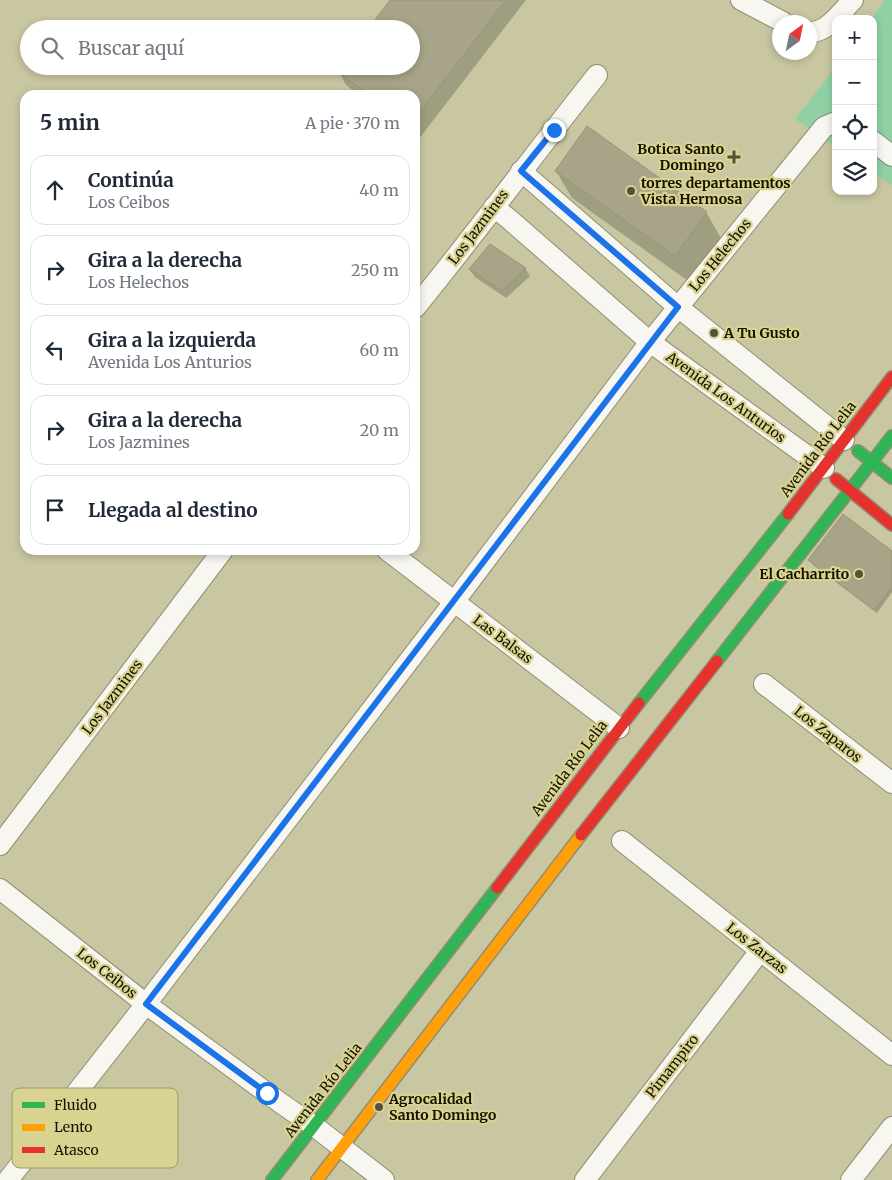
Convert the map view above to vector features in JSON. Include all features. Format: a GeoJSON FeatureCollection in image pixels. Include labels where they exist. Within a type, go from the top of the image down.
{"type":"FeatureCollection","features":[{"type":"Feature","properties":{"kind":"street"},"geometry":{"type":"LineString","coordinates":[[741,0],[772,16]]}},
{"type":"Feature","properties":{"kind":"street"},"geometry":{"type":"LineString","coordinates":[[817,31],[827,26],[853,0]]}},
{"type":"Feature","properties":{"kind":"street","name":"Los Jazmines"},"geometry":{"type":"LineString","coordinates":[[420,302],[473,237],[521,171],[597,75]]}},
{"type":"Feature","properties":{"kind":"street","name":"Los Helechos"},"geometry":{"type":"LineString","coordinates":[[80,1088],[454,602],[650,342],[824,127],[832,124]]}},
{"type":"Feature","properties":{"kind":"street"},"geometry":{"type":"LineString","coordinates":[[877,145],[892,156]]}},
{"type":"Feature","properties":{"kind":"street"},"geometry":{"type":"LineString","coordinates":[[521,171],[678,307],[892,478]]}},
{"type":"Feature","properties":{"kind":"street","name":"Avenida Los Anturios"},"geometry":{"type":"LineString","coordinates":[[494,207],[650,342],[824,468],[850,492],[892,524]]}},
{"type":"Feature","properties":{"kind":"street","name":"Avenida Río Lelia"},"geometry":{"type":"LineString","coordinates":[[272,1180],[619,728],[824,468],[892,377]]}},
{"type":"Feature","properties":{"kind":"street"},"geometry":{"type":"LineString","coordinates":[[317,1180],[598,812],[892,436]]}},
{"type":"Feature","properties":{"kind":"street","name":"Los Jazmines"},"geometry":{"type":"LineString","coordinates":[[0,844],[219,555]]}},
{"type":"Feature","properties":{"kind":"street","name":"Las Balsas"},"geometry":{"type":"LineString","coordinates":[[393,555],[619,728]]}},
{"type":"Feature","properties":{"kind":"street","name":"Los Zaparos"},"geometry":{"type":"LineString","coordinates":[[764,684],[892,783]]}},
{"type":"Feature","properties":{"kind":"street","name":"Los Zarzas"},"geometry":{"type":"LineString","coordinates":[[622,841],[892,1055]]}},
{"type":"Feature","properties":{"kind":"street","name":"Los Ceibos"},"geometry":{"type":"LineString","coordinates":[[0,890],[146,1004],[314,1126],[384,1180]]}},
{"type":"Feature","properties":{"kind":"street","name":"Pimampiro"},"geometry":{"type":"LineString","coordinates":[[585,1180],[760,951]]}},
{"type":"Feature","properties":{"kind":"street"},"geometry":{"type":"LineString","coordinates":[[851,1180],[892,1127]]}},
{"type":"Feature","properties":{"kind":"street","name":"Los Helechos"},"geometry":{"type":"LineString","coordinates":[[8,1180],[17,1168]]}},
{"type":"Feature","properties":{"kind":"green space"},"geometry":{"type":"Polygon","coordinates":[[[885,0],[892,0],[892,185],[877,175],[877,15],[875,15],[885,0]]]}},
{"type":"Feature","properties":{"kind":"green space"},"geometry":{"type":"Polygon","coordinates":[[[832,72],[832,144],[795,119],[832,72]]]}},
{"type":"Feature","properties":{"kind":"building"},"geometry":{"type":"Polygon","coordinates":[[[390,0],[506,0],[420,112],[420,90],[362,90],[343,75],[420,75],[420,20],[375,20],[390,0]]]}},
{"type":"Feature","properties":{"kind":"building","name":"torres departamentos Vista Hermosa"},"geometry":{"type":"Polygon","coordinates":[[[587,126],[707,212],[675,256],[555,171],[587,126]]]}},
{"type":"Feature","properties":{"kind":"building"},"geometry":{"type":"Polygon","coordinates":[[[490,244],[526,268],[502,291],[469,269],[490,244]]]}},
{"type":"Feature","properties":{"kind":"building","name":"El Cacharrito"},"geometry":{"type":"Polygon","coordinates":[[[843,514],[892,551],[892,587],[874,610],[808,560],[843,514]]]}},
{"type":"Feature","properties":{"kind":"traffic: fast"},"geometry":{"type":"LineString","coordinates":[[717,661],[892,436]]}},
{"type":"Feature","properties":{"kind":"traffic: fast"},"geometry":{"type":"LineString","coordinates":[[858,451],[892,478]]}},
{"type":"Feature","properties":{"kind":"traffic: fast"},"geometry":{"type":"LineString","coordinates":[[639,703],[788,514]]}},
{"type":"Feature","properties":{"kind":"traffic: fast"},"geometry":{"type":"LineString","coordinates":[[272,1180],[497,888]]}},
{"type":"Feature","properties":{"kind":"traffic: slow"},"geometry":{"type":"LineString","coordinates":[[317,1180],[581,835]]}},
{"type":"Feature","properties":{"kind":"traffic: jam"},"geometry":{"type":"LineString","coordinates":[[788,514],[892,377]]}},
{"type":"Feature","properties":{"kind":"traffic: jam"},"geometry":{"type":"LineString","coordinates":[[836,479],[892,525]]}},
{"type":"Feature","properties":{"kind":"traffic: jam"},"geometry":{"type":"LineString","coordinates":[[581,835],[717,661]]}},
{"type":"Feature","properties":{"kind":"traffic: jam"},"geometry":{"type":"LineString","coordinates":[[497,888],[639,703]]}},
{"type":"Feature","properties":{"kind":"place","name":"Botica Santo Domingo"},"geometry":{"type":"Point","coordinates":[734,157]}},
{"type":"Feature","properties":{"kind":"place","name":"torres departamentos Vista Hermosa"},"geometry":{"type":"Point","coordinates":[631,191]}},
{"type":"Feature","properties":{"kind":"place","name":"A Tu Gusto"},"geometry":{"type":"Point","coordinates":[714,333]}},
{"type":"Feature","properties":{"kind":"place","name":"El Cacharrito"},"geometry":{"type":"Point","coordinates":[859,574]}},
{"type":"Feature","properties":{"kind":"place","name":"Agrocalidad Santo Domingo"},"geometry":{"type":"Point","coordinates":[379,1107]}},
{"type":"Feature","properties":{"kind":"route"},"geometry":{"type":"LineString","coordinates":[[267,1093],[146,1004],[678,307],[521,171],[554,130]]}}]}
